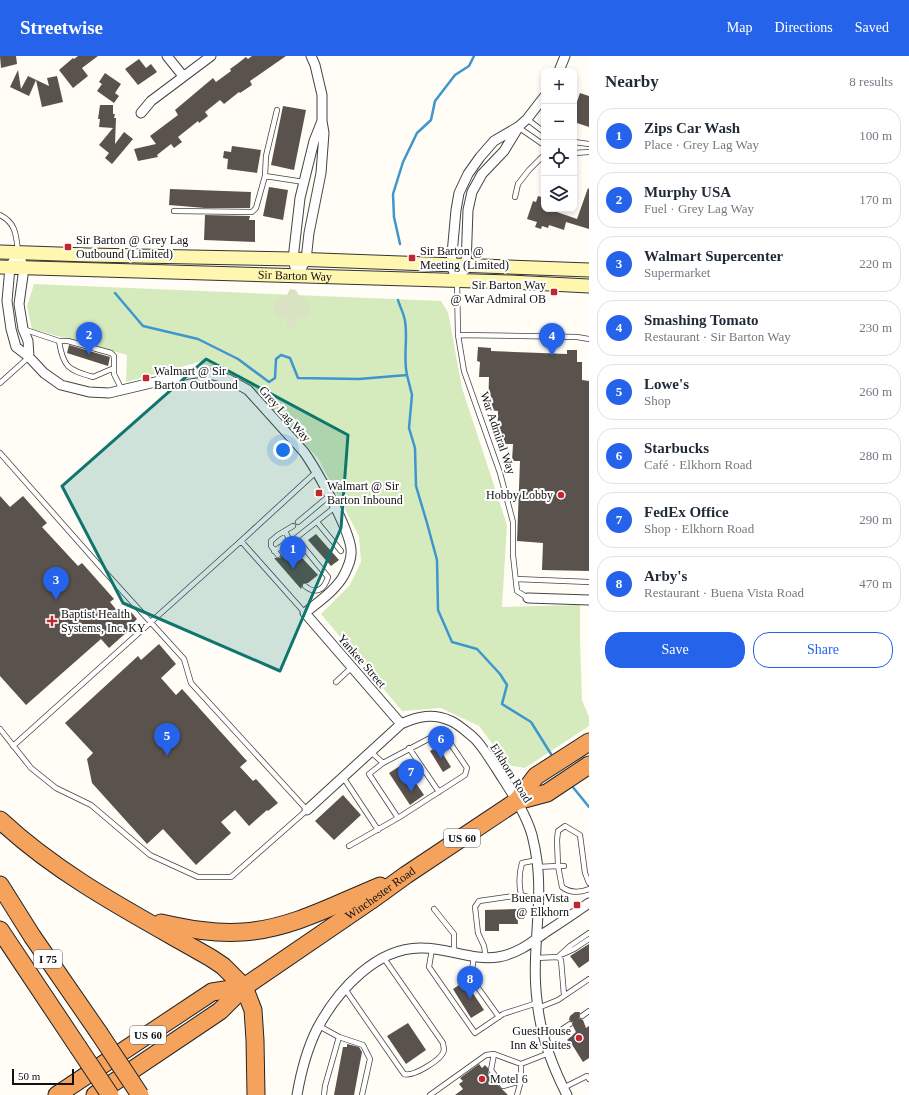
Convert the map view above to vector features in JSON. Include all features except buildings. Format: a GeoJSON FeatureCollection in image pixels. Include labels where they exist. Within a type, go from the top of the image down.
{"type":"FeatureCollection","features":[{"type":"Feature","properties":{"kind":"highway","name":"Winchester Road"},"geometry":{"type":"LineString","coordinates":[[517,801],[536,776],[589,742]]}},
{"type":"Feature","properties":{"kind":"highway","name":"Winchester Road"},"geometry":{"type":"LineString","coordinates":[[95,1095],[220,1011],[244,987],[346,918],[406,875],[517,801],[547,793],[589,765]]}},
{"type":"Feature","properties":{"kind":"highway"},"geometry":{"type":"LineString","coordinates":[[0,820],[50,861],[84,885],[223,966],[244,987],[253,1010],[256,1095]]}},
{"type":"Feature","properties":{"kind":"highway"},"geometry":{"type":"LineString","coordinates":[[144,919],[190,930],[218,933],[244,932],[276,927],[309,916],[406,875]]}},
{"type":"Feature","properties":{"kind":"highway","name":"I 75"},"geometry":{"type":"LineString","coordinates":[[0,885],[32,936],[140,1095]]}},
{"type":"Feature","properties":{"kind":"highway","name":"I 75"},"geometry":{"type":"LineString","coordinates":[[0,930],[110,1095]]}},
{"type":"Feature","properties":{"kind":"highway","name":"Winchester Road"},"geometry":{"type":"LineString","coordinates":[[57,1095],[212,992],[244,987]]}},
{"type":"Feature","properties":{"kind":"main road","name":"Sir Barton Way"},"geometry":{"type":"LineString","coordinates":[[0,252],[589,270]]}},
{"type":"Feature","properties":{"kind":"main road","name":"Sir Barton Way"},"geometry":{"type":"LineString","coordinates":[[5,267],[181,271],[589,286]]}},
{"type":"Feature","properties":{"kind":"street"},"geometry":{"type":"LineString","coordinates":[[167,56],[183,76]]}},
{"type":"Feature","properties":{"kind":"street"},"geometry":{"type":"LineString","coordinates":[[141,114],[151,101],[211,56]]}},
{"type":"Feature","properties":{"kind":"street"},"geometry":{"type":"LineString","coordinates":[[299,260],[309,233],[319,185],[324,133],[322,121],[322,95],[315,65],[311,56]]}},
{"type":"Feature","properties":{"kind":"street"},"geometry":{"type":"LineString","coordinates":[[560,68],[565,56]]}},
{"type":"Feature","properties":{"kind":"street"},"geometry":{"type":"LineString","coordinates":[[456,281],[451,265],[459,193],[468,174],[494,141],[518,127],[527,119],[541,101]]}},
{"type":"Feature","properties":{"kind":"street"},"geometry":{"type":"LineString","coordinates":[[298,276],[300,198],[314,141],[322,121]]}},
{"type":"Feature","properties":{"kind":"street"},"geometry":{"type":"LineString","coordinates":[[456,281],[466,266],[468,210],[472,192],[482,174],[504,150],[518,127]]}},
{"type":"Feature","properties":{"kind":"street"},"geometry":{"type":"LineString","coordinates":[[304,182],[319,185]]}},
{"type":"Feature","properties":{"kind":"street"},"geometry":{"type":"LineString","coordinates":[[18,252],[24,268],[19,304],[23,329],[28,341],[28,357]]}},
{"type":"Feature","properties":{"kind":"street","name":"Grey Lag Way"},"geometry":{"type":"LineString","coordinates":[[18,252],[5,267],[7,301],[11,329],[16,347],[44,373],[61,385],[89,392],[109,393],[202,372],[228,379],[248,390],[304,452],[335,507],[348,536],[352,554],[344,575],[340,581],[305,613]]}},
{"type":"Feature","properties":{"kind":"street","name":"War Admiral Way"},"geometry":{"type":"LineString","coordinates":[[528,598],[589,600]]}},
{"type":"Feature","properties":{"kind":"street","name":"Yankee Street"},"geometry":{"type":"LineString","coordinates":[[305,613],[401,724]]}},
{"type":"Feature","properties":{"kind":"street","name":"Elkhorn Road"},"geometry":{"type":"LineString","coordinates":[[307,810],[401,724],[414,718],[432,716],[451,721],[474,737],[517,801],[532,834],[537,864],[538,900],[535,984],[537,1006],[549,1053],[565,1091]]}},
{"type":"Feature","properties":{"kind":"street"},"geometry":{"type":"LineString","coordinates":[[296,1095],[308,1050],[319,1026],[345,990],[365,970],[383,957],[394,951],[408,948],[432,949],[486,958],[497,958],[524,948],[589,904]]}},
{"type":"Feature","properties":{"kind":"lane"},"geometry":{"type":"LineString","coordinates":[[174,211],[252,212],[256,208],[265,176],[266,156],[277,110]]}},
{"type":"Feature","properties":{"kind":"lane"},"geometry":{"type":"LineString","coordinates":[[527,119],[541,130]]}},
{"type":"Feature","properties":{"kind":"lane"},"geometry":{"type":"LineString","coordinates":[[518,127],[541,143]]}},
{"type":"Feature","properties":{"kind":"lane"},"geometry":{"type":"LineString","coordinates":[[577,142],[589,144]]}},
{"type":"Feature","properties":{"kind":"lane"},"geometry":{"type":"LineString","coordinates":[[577,153],[589,152]]}},
{"type":"Feature","properties":{"kind":"lane"},"geometry":{"type":"LineString","coordinates":[[515,197],[518,184],[541,158]]}},
{"type":"Feature","properties":{"kind":"lane"},"geometry":{"type":"LineString","coordinates":[[265,176],[304,182]]}},
{"type":"Feature","properties":{"kind":"lane"},"geometry":{"type":"LineString","coordinates":[[0,215],[7,218],[13,225],[18,252]]}},
{"type":"Feature","properties":{"kind":"lane","name":"War Admiral Way"},"geometry":{"type":"LineString","coordinates":[[456,281],[458,335],[464,371],[500,473],[513,522],[513,555],[518,591],[528,598]]}},
{"type":"Feature","properties":{"kind":"lane"},"geometry":{"type":"LineString","coordinates":[[23,329],[59,341],[68,341],[111,353],[114,356],[114,374],[122,390]]}},
{"type":"Feature","properties":{"kind":"lane"},"geometry":{"type":"LineString","coordinates":[[458,335],[572,337],[589,339]]}},
{"type":"Feature","properties":{"kind":"lane"},"geometry":{"type":"LineString","coordinates":[[59,341],[64,362],[70,368],[94,377],[114,368]]}},
{"type":"Feature","properties":{"kind":"lane"},"geometry":{"type":"LineString","coordinates":[[0,383],[28,357]]}},
{"type":"Feature","properties":{"kind":"lane"},"geometry":{"type":"LineString","coordinates":[[0,453],[184,659],[191,683],[307,810],[231,877],[198,877],[150,855],[91,805],[56,788],[31,768],[0,729]]}},
{"type":"Feature","properties":{"kind":"lane"},"geometry":{"type":"LineString","coordinates":[[13,746],[316,472]]}},
{"type":"Feature","properties":{"kind":"lane"},"geometry":{"type":"LineString","coordinates":[[298,522],[329,496]]}},
{"type":"Feature","properties":{"kind":"lane"},"geometry":{"type":"LineString","coordinates":[[293,526],[278,534],[271,541],[271,546],[276,553],[335,507]]}},
{"type":"Feature","properties":{"kind":"lane"},"geometry":{"type":"LineString","coordinates":[[317,522],[341,551]]}},
{"type":"Feature","properties":{"kind":"lane"},"geometry":{"type":"LineString","coordinates":[[285,531],[290,541]]}},
{"type":"Feature","properties":{"kind":"lane"},"geometry":{"type":"LineString","coordinates":[[296,538],[328,577],[324,587],[315,591],[310,590],[305,586]]}},
{"type":"Feature","properties":{"kind":"lane"},"geometry":{"type":"LineString","coordinates":[[241,541],[305,613]]}},
{"type":"Feature","properties":{"kind":"lane"},"geometry":{"type":"LineString","coordinates":[[516,579],[589,582]]}},
{"type":"Feature","properties":{"kind":"lane"},"geometry":{"type":"LineString","coordinates":[[336,682],[351,668]]}},
{"type":"Feature","properties":{"kind":"lane"},"geometry":{"type":"LineString","coordinates":[[349,846],[398,818],[465,775],[467,768],[446,737],[434,736],[409,748],[383,763],[369,774],[398,818]]}},
{"type":"Feature","properties":{"kind":"lane"},"geometry":{"type":"LineString","coordinates":[[409,748],[439,792]]}},
{"type":"Feature","properties":{"kind":"lane"},"geometry":{"type":"LineString","coordinates":[[371,752],[383,763]]}},
{"type":"Feature","properties":{"kind":"lane"},"geometry":{"type":"LineString","coordinates":[[344,777],[378,830]]}},
{"type":"Feature","properties":{"kind":"lane"},"geometry":{"type":"LineString","coordinates":[[589,883],[585,872],[580,835],[565,826],[558,831],[557,840],[560,856],[558,866],[559,878],[562,886],[567,890],[582,892],[589,889]]}},
{"type":"Feature","properties":{"kind":"lane"},"geometry":{"type":"LineString","coordinates":[[576,844],[581,843]]}},
{"type":"Feature","properties":{"kind":"lane"},"geometry":{"type":"LineString","coordinates":[[576,853],[582,852]]}},
{"type":"Feature","properties":{"kind":"lane"},"geometry":{"type":"LineString","coordinates":[[520,895],[520,870],[522,863],[564,866]]}},
{"type":"Feature","properties":{"kind":"lane"},"geometry":{"type":"LineString","coordinates":[[578,864],[584,863]]}},
{"type":"Feature","properties":{"kind":"lane"},"geometry":{"type":"LineString","coordinates":[[579,874],[585,872]]}},
{"type":"Feature","properties":{"kind":"lane"},"geometry":{"type":"LineString","coordinates":[[559,878],[565,877]]}},
{"type":"Feature","properties":{"kind":"lane"},"geometry":{"type":"LineString","coordinates":[[486,958],[484,946],[478,933],[475,907],[479,902],[520,895],[538,900]]}},
{"type":"Feature","properties":{"kind":"lane"},"geometry":{"type":"LineString","coordinates":[[434,909],[454,934],[454,952]]}},
{"type":"Feature","properties":{"kind":"lane"},"geometry":{"type":"LineString","coordinates":[[558,957],[570,946],[589,933]]}},
{"type":"Feature","properties":{"kind":"lane"},"geometry":{"type":"LineString","coordinates":[[536,958],[558,957],[589,939]]}},
{"type":"Feature","properties":{"kind":"lane"},"geometry":{"type":"LineString","coordinates":[[432,949],[429,967],[475,1033],[503,1014],[537,1006],[564,995],[589,979]]}},
{"type":"Feature","properties":{"kind":"lane"},"geometry":{"type":"LineString","coordinates":[[474,956],[471,978],[499,1016]]}},
{"type":"Feature","properties":{"kind":"lane"},"geometry":{"type":"LineString","coordinates":[[345,990],[404,1074],[408,1075],[416,1073],[440,1057],[444,1049],[443,1043],[383,957]]}},
{"type":"Feature","properties":{"kind":"lane"},"geometry":{"type":"LineString","coordinates":[[558,957],[561,960],[564,995]]}},
{"type":"Feature","properties":{"kind":"lane"},"geometry":{"type":"LineString","coordinates":[[582,1016],[589,1012]]}},
{"type":"Feature","properties":{"kind":"lane"},"geometry":{"type":"LineString","coordinates":[[544,1036],[561,1030],[570,1024]]}},
{"type":"Feature","properties":{"kind":"lane"},"geometry":{"type":"LineString","coordinates":[[319,1026],[339,1038],[363,1044],[370,1059],[362,1095]]}},
{"type":"Feature","properties":{"kind":"lane"},"geometry":{"type":"LineString","coordinates":[[324,1095],[325,1086],[339,1038]]}},
{"type":"Feature","properties":{"kind":"lane"},"geometry":{"type":"LineString","coordinates":[[430,1095],[486,1055],[494,1054],[521,1064],[549,1053]]}},
{"type":"Feature","properties":{"kind":"lane"},"geometry":{"type":"LineString","coordinates":[[494,1054],[492,1070],[494,1074]]}},
{"type":"Feature","properties":{"kind":"lane"},"geometry":{"type":"LineString","coordinates":[[517,1095],[521,1081],[521,1064]]}},
{"type":"Feature","properties":{"kind":"lane"},"geometry":{"type":"LineString","coordinates":[[565,1091],[588,1077]]}},
{"type":"Feature","properties":{"kind":"lane"},"geometry":{"type":"LineString","coordinates":[[501,1083],[503,1086],[521,1081]]}},
{"type":"Feature","properties":{"kind":"highlighted area"},"geometry":{"type":"Polygon","coordinates":[[[206,359],[348,435],[341,528],[280,671],[123,603],[62,486],[206,359]]]}},
{"type":"Feature","properties":{"kind":"green space"},"geometry":{"type":"Polygon","coordinates":[[[34,284],[441,301],[448,312],[462,388],[507,525],[502,607],[580,605],[582,700],[589,717],[589,726],[525,768],[512,766],[503,758],[479,726],[441,708],[402,711],[321,614],[350,585],[361,562],[359,536],[318,458],[242,378],[199,362],[126,382],[127,355],[32,329],[27,306],[34,284]]]}},
{"type":"Feature","properties":{"kind":"green space"},"geometry":{"type":"Polygon","coordinates":[[[290,289],[296,290],[299,296],[305,298],[309,305],[309,310],[305,317],[296,319],[296,327],[287,327],[287,319],[278,316],[275,308],[275,303],[277,300],[287,295],[290,289]]]}},
{"type":"Feature","properties":{"kind":"waterway"},"geometry":{"type":"LineString","coordinates":[[400,244],[394,217],[393,194],[403,162],[417,133],[431,120],[435,101],[455,75],[469,66],[474,56]]}},
{"type":"Feature","properties":{"kind":"waterway"},"geometry":{"type":"LineString","coordinates":[[115,293],[143,326],[198,339],[238,359],[269,382],[275,378],[276,359],[281,355],[290,358],[298,378],[359,379],[407,375],[412,395],[409,428],[415,448],[416,486],[437,560],[438,610],[452,642],[477,649],[500,674],[507,685],[502,704],[531,722],[551,754]]}},
{"type":"Feature","properties":{"kind":"waterway"},"geometry":{"type":"LineString","coordinates":[[398,300],[405,321],[405,362],[407,375]]}},
{"type":"Feature","properties":{"kind":"waterway"},"geometry":{"type":"LineString","coordinates":[[572,786],[589,807]]}},
{"type":"Feature","properties":{"kind":"place","name":"Sir Barton @ Grey Lag Outbound (Limited)"},"geometry":{"type":"Point","coordinates":[68,247]}},
{"type":"Feature","properties":{"kind":"place","name":"Sir Barton @ Meeting (Limited)"},"geometry":{"type":"Point","coordinates":[412,258]}},
{"type":"Feature","properties":{"kind":"place","name":"Sir Barton Way @ War Admiral OB"},"geometry":{"type":"Point","coordinates":[554,292]}},
{"type":"Feature","properties":{"kind":"place","name":"Murphy USA"},"geometry":{"type":"Point","coordinates":[89,355]}},
{"type":"Feature","properties":{"kind":"place","name":"Smashing Tomato"},"geometry":{"type":"Point","coordinates":[552,356]}},
{"type":"Feature","properties":{"kind":"place","name":"Walmart @ Sir Barton Outbound"},"geometry":{"type":"Point","coordinates":[146,378]}},
{"type":"Feature","properties":{"kind":"place","name":"Walmart @ Sir Barton Inbound"},"geometry":{"type":"Point","coordinates":[319,493]}},
{"type":"Feature","properties":{"kind":"place","name":"Hobby Lobby"},"geometry":{"type":"Point","coordinates":[561,495]}},
{"type":"Feature","properties":{"kind":"place","name":"Zips Car Wash"},"geometry":{"type":"Point","coordinates":[293,569]}},
{"type":"Feature","properties":{"kind":"place","name":"Walmart Supercenter"},"geometry":{"type":"Point","coordinates":[56,600]}},
{"type":"Feature","properties":{"kind":"place","name":"Baptist Health Systems, Inc. KY"},"geometry":{"type":"Point","coordinates":[52,621]}},
{"type":"Feature","properties":{"kind":"place","name":"Lowe's"},"geometry":{"type":"Point","coordinates":[167,756]}},
{"type":"Feature","properties":{"kind":"place","name":"Starbucks"},"geometry":{"type":"Point","coordinates":[441,759]}},
{"type":"Feature","properties":{"kind":"place","name":"FedEx Office"},"geometry":{"type":"Point","coordinates":[411,792]}},
{"type":"Feature","properties":{"kind":"place","name":"Buena Vista @ Elkhorn"},"geometry":{"type":"Point","coordinates":[577,905]}},
{"type":"Feature","properties":{"kind":"place","name":"Arby's"},"geometry":{"type":"Point","coordinates":[470,999]}},
{"type":"Feature","properties":{"kind":"place","name":"GuestHouse Inn & Suites"},"geometry":{"type":"Point","coordinates":[579,1038]}},
{"type":"Feature","properties":{"kind":"place","name":"Motel 6"},"geometry":{"type":"Point","coordinates":[482,1079]}}]}
